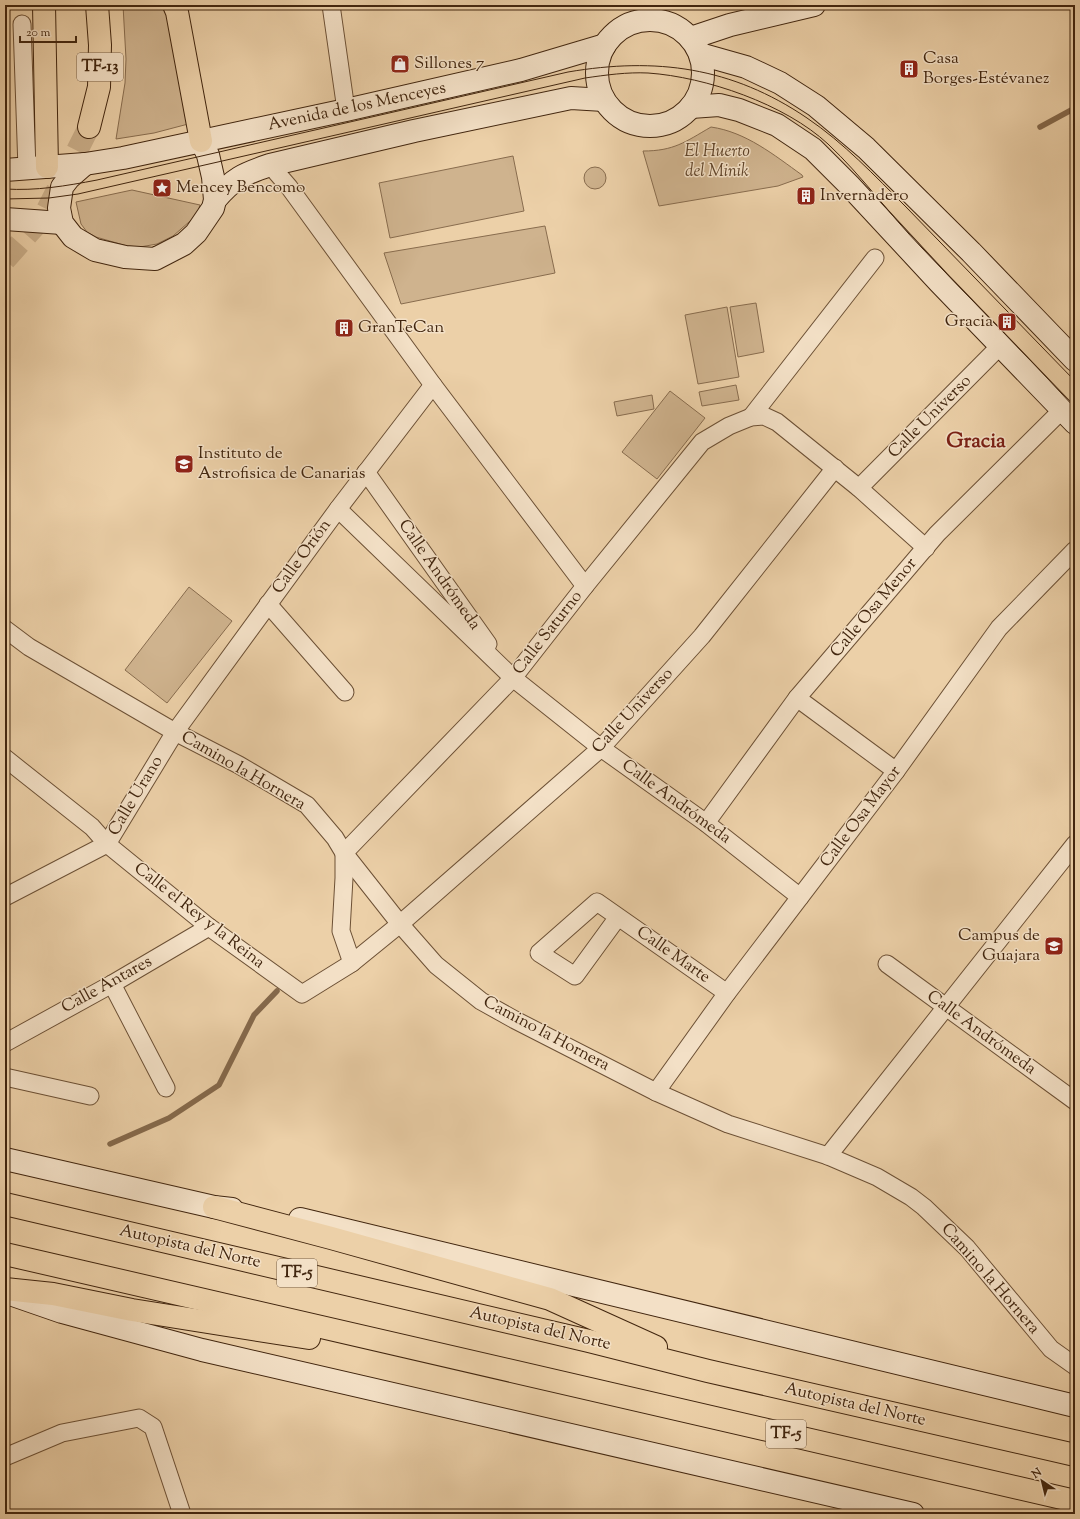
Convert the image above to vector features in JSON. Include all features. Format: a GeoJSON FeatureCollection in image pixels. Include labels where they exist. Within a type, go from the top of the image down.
{"type":"FeatureCollection","features":[{"type":"Feature","properties":{"kind":"main road"},"geometry":{"type":"LineString","coordinates":[[37,168],[44,5]]}},
{"type":"Feature","properties":{"kind":"main road","name":"TF-13"},"geometry":{"type":"LineString","coordinates":[[88,127],[99,87],[100,45],[97,5]]}},
{"type":"Feature","properties":{"kind":"main road"},"geometry":{"type":"LineString","coordinates":[[174,5],[177,12],[201,141]]}},
{"type":"Feature","properties":{"kind":"main road","name":"Autopista del Norte"},"geometry":{"type":"LineString","coordinates":[[5,1204],[589,1341],[708,1371],[1075,1455]]}},
{"type":"Feature","properties":{"kind":"main road"},"geometry":{"type":"LineString","coordinates":[[214,1208],[331,1238],[550,1299],[708,1371]]}},
{"type":"Feature","properties":{"kind":"main road","name":"TF-5"},"geometry":{"type":"LineString","coordinates":[[5,1254],[1075,1500]]}},
{"type":"Feature","properties":{"kind":"main road"},"geometry":{"type":"LineString","coordinates":[[5,1289],[53,1294],[132,1310],[496,1367]]}},
{"type":"Feature","properties":{"kind":"street"},"geometry":{"type":"LineString","coordinates":[[331,5],[346,110]]}},
{"type":"Feature","properties":{"kind":"street"},"geometry":{"type":"LineString","coordinates":[[696,46],[730,25],[814,5]]}},
{"type":"Feature","properties":{"kind":"street"},"geometry":{"type":"LineString","coordinates":[[696,46],[704,73],[691,107],[681,116],[659,126],[639,125],[621,117],[604,100],[599,86],[597,67],[605,45],[615,34],[641,13],[659,21],[677,26],[696,46],[780,83],[816,106],[871,153],[971,252],[1075,360]]}},
{"type":"Feature","properties":{"kind":"street"},"geometry":{"type":"LineString","coordinates":[[22,24],[37,168]]}},
{"type":"Feature","properties":{"kind":"street","name":"Avenida de los Menceyes"},"geometry":{"type":"LineString","coordinates":[[201,141],[521,70],[605,45]]}},
{"type":"Feature","properties":{"kind":"street","name":"Avenida de los Menceyes"},"geometry":{"type":"LineString","coordinates":[[215,200],[228,184],[247,173],[270,165],[414,131],[571,98],[604,100]]}},
{"type":"Feature","properties":{"kind":"street"},"geometry":{"type":"LineString","coordinates":[[691,107],[719,105],[739,110],[777,124],[813,149],[849,185],[1000,346],[1069,416]]}},
{"type":"Feature","properties":{"kind":"street"},"geometry":{"type":"LineString","coordinates":[[5,170],[85,164],[123,158],[201,141],[208,155],[213,177],[215,200],[213,208],[196,233],[184,244],[155,259],[125,257],[95,250],[73,237],[62,223],[59,208],[62,187],[69,178],[85,164]]}},
{"type":"Feature","properties":{"kind":"street"},"geometry":{"type":"LineString","coordinates":[[270,165],[289,187],[433,385],[585,586]]}},
{"type":"Feature","properties":{"kind":"street"},"geometry":{"type":"LineString","coordinates":[[5,219],[62,223]]}},
{"type":"Feature","properties":{"kind":"street"},"geometry":{"type":"LineString","coordinates":[[750,417],[875,258]]}},
{"type":"Feature","properties":{"kind":"street","name":"Calle Universo"},"geometry":{"type":"LineString","coordinates":[[859,488],[1000,346]]}},
{"type":"Feature","properties":{"kind":"street","name":"Calle Orión"},"geometry":{"type":"LineString","coordinates":[[175,732],[338,509],[433,385]]}},
{"type":"Feature","properties":{"kind":"street"},"geometry":{"type":"LineString","coordinates":[[750,417],[764,416],[777,422],[859,488],[926,548]]}},
{"type":"Feature","properties":{"kind":"street","name":"Calle Osa Menor"},"geometry":{"type":"LineString","coordinates":[[706,823],[797,698],[937,534],[1069,416]]}},
{"type":"Feature","properties":{"kind":"street","name":"Calle Saturno"},"geometry":{"type":"LineString","coordinates":[[344,853],[512,678],[702,442],[729,426],[750,417]]}},
{"type":"Feature","properties":{"kind":"street","name":"Calle Universo"},"geometry":{"type":"LineString","coordinates":[[400,924],[601,748],[702,636],[834,468]]}},
{"type":"Feature","properties":{"kind":"street","name":"Calle Andrómeda"},"geometry":{"type":"LineString","coordinates":[[366,472],[512,678]]}},
{"type":"Feature","properties":{"kind":"street","name":"Calle Andrómeda"},"geometry":{"type":"LineString","coordinates":[[338,509],[512,678],[601,748],[706,823],[800,898]]}},
{"type":"Feature","properties":{"kind":"street","name":"Calle Osa Mayor"},"geometry":{"type":"LineString","coordinates":[[656,1092],[727,993],[896,771],[999,628],[1075,550]]}},
{"type":"Feature","properties":{"kind":"street"},"geometry":{"type":"LineString","coordinates":[[268,604],[345,692]]}},
{"type":"Feature","properties":{"kind":"street","name":"Camino la Hornera"},"geometry":{"type":"LineString","coordinates":[[5,630],[28,648],[307,805],[335,838],[344,853],[400,924],[436,965],[481,1001],[514,1020],[656,1092],[728,1124],[828,1156],[877,1177],[911,1197],[924,1207],[967,1248],[1051,1349],[1075,1366]]}},
{"type":"Feature","properties":{"kind":"street"},"geometry":{"type":"LineString","coordinates":[[797,698],[896,771]]}},
{"type":"Feature","properties":{"kind":"street","name":"Calle Urano"},"geometry":{"type":"LineString","coordinates":[[5,897],[107,844],[175,732]]}},
{"type":"Feature","properties":{"kind":"street","name":"Calle el Rey y la Reina"},"geometry":{"type":"LineString","coordinates":[[5,758],[92,827],[107,844],[209,927],[302,994],[352,963],[400,924]]}},
{"type":"Feature","properties":{"kind":"street"},"geometry":{"type":"LineString","coordinates":[[828,1156],[1075,844]]}},
{"type":"Feature","properties":{"kind":"street"},"geometry":{"type":"LineString","coordinates":[[344,853],[341,931],[352,963]]}},
{"type":"Feature","properties":{"kind":"street","name":"Calle Marte"},"geometry":{"type":"LineString","coordinates":[[618,917],[574,976],[539,953],[597,902],[727,993]]}},
{"type":"Feature","properties":{"kind":"street","name":"Calle Antares"},"geometry":{"type":"LineString","coordinates":[[5,1042],[112,984],[209,927]]}},
{"type":"Feature","properties":{"kind":"street","name":"Calle Andrómeda"},"geometry":{"type":"LineString","coordinates":[[886,964],[1075,1101]]}},
{"type":"Feature","properties":{"kind":"street"},"geometry":{"type":"LineString","coordinates":[[112,984],[166,1088]]}},
{"type":"Feature","properties":{"kind":"street"},"geometry":{"type":"LineString","coordinates":[[5,1077],[90,1096]]}},
{"type":"Feature","properties":{"kind":"street"},"geometry":{"type":"LineString","coordinates":[[5,1159],[214,1208],[268,1212],[1075,1406]]}},
{"type":"Feature","properties":{"kind":"street"},"geometry":{"type":"LineString","coordinates":[[5,1292],[62,1312],[202,1350],[913,1514]]}},
{"type":"Feature","properties":{"kind":"street"},"geometry":{"type":"LineString","coordinates":[[5,1458],[62,1433],[139,1418],[153,1427],[182,1514]]}},
{"type":"Feature","properties":{"kind":"green space"},"geometry":{"type":"Polygon","coordinates":[[[123,5],[165,5],[192,123],[154,133],[116,139],[125,83],[126,59],[123,5]]]}},
{"type":"Feature","properties":{"kind":"green space","name":"El Huerto del Minik"},"geometry":{"type":"Polygon","coordinates":[[[711,127],[748,139],[770,152],[803,177],[778,186],[659,206],[643,151],[654,151],[679,145],[711,127]]]}},
{"type":"Feature","properties":{"kind":"green space"},"geometry":{"type":"Polygon","coordinates":[[[513,156],[524,211],[390,238],[379,183],[513,156]]]}},
{"type":"Feature","properties":{"kind":"green space"},"geometry":{"type":"Polygon","coordinates":[[[595,167],[603,170],[606,178],[603,186],[595,189],[587,186],[584,178],[587,170],[595,167]]]}},
{"type":"Feature","properties":{"kind":"green space"},"geometry":{"type":"Polygon","coordinates":[[[132,190],[200,205],[197,215],[173,236],[157,244],[140,247],[127,246],[96,237],[87,232],[81,224],[76,202],[132,190]]]}},
{"type":"Feature","properties":{"kind":"green space"},"geometry":{"type":"Polygon","coordinates":[[[545,226],[555,273],[401,304],[384,253],[545,226]]]}},
{"type":"Feature","properties":{"kind":"green space"},"geometry":{"type":"Polygon","coordinates":[[[756,303],[764,352],[738,357],[730,307],[756,303]]]}},
{"type":"Feature","properties":{"kind":"green space"},"geometry":{"type":"Polygon","coordinates":[[[727,307],[739,377],[698,384],[685,315],[727,307]]]}},
{"type":"Feature","properties":{"kind":"green space"},"geometry":{"type":"Polygon","coordinates":[[[736,385],[739,400],[702,406],[699,392],[736,385]]]}},
{"type":"Feature","properties":{"kind":"green space"},"geometry":{"type":"Polygon","coordinates":[[[670,391],[705,418],[657,479],[622,452],[670,391]]]}},
{"type":"Feature","properties":{"kind":"green space"},"geometry":{"type":"Polygon","coordinates":[[[652,395],[654,409],[617,416],[614,402],[652,395]]]}},
{"type":"Feature","properties":{"kind":"green space"},"geometry":{"type":"Polygon","coordinates":[[[189,587],[232,621],[167,703],[125,670],[189,587]]]}},
{"type":"Feature","properties":{"kind":"waterway"},"geometry":{"type":"LineString","coordinates":[[1040,127],[1075,108]]}},
{"type":"Feature","properties":{"kind":"waterway"},"geometry":{"type":"LineString","coordinates":[[110,1144],[169,1118],[219,1085],[254,1015],[277,991]]}},
{"type":"Feature","properties":{"kind":"tunnel"},"geometry":{"type":"LineString","coordinates":[[5,260],[44,216],[89,127]]}},
{"type":"Feature","properties":{"kind":"tram line"},"geometry":{"type":"LineString","coordinates":[[5,189],[51,188],[97,180],[568,72],[632,66],[692,70],[722,77],[750,87],[779,101],[807,118],[834,138],[859,160],[906,207],[1075,381]]}},
{"type":"Feature","properties":{"kind":"tram line"},"geometry":{"type":"LineString","coordinates":[[5,199],[49,198],[78,194],[585,78],[616,74],[648,73],[695,80],[744,95],[767,105],[790,117],[828,144],[910,235],[1075,408]]}},
{"type":"Feature","properties":{"kind":"place","name":"Sillones 7"},"geometry":{"type":"Point","coordinates":[400,64]}},
{"type":"Feature","properties":{"kind":"place","name":"Casa Borges-Estévanez"},"geometry":{"type":"Point","coordinates":[909,69]}},
{"type":"Feature","properties":{"kind":"place","name":"Mencey Bencomo"},"geometry":{"type":"Point","coordinates":[162,188]}},
{"type":"Feature","properties":{"kind":"place","name":"Invernadero"},"geometry":{"type":"Point","coordinates":[806,196]}},
{"type":"Feature","properties":{"kind":"place","name":"Gracia"},"geometry":{"type":"Point","coordinates":[1007,322]}},
{"type":"Feature","properties":{"kind":"place","name":"GranTeCan"},"geometry":{"type":"Point","coordinates":[344,328]}},
{"type":"Feature","properties":{"kind":"place","name":"Instituto de Astrofisica de Canarias"},"geometry":{"type":"Point","coordinates":[184,464]}},
{"type":"Feature","properties":{"kind":"place","name":"Campus de Guajara"},"geometry":{"type":"Point","coordinates":[1054,946]}},
{"type":"Feature","properties":{"kind":"district","name":"Gracia"},"geometry":{"type":"Point","coordinates":[976,442]}}]}
